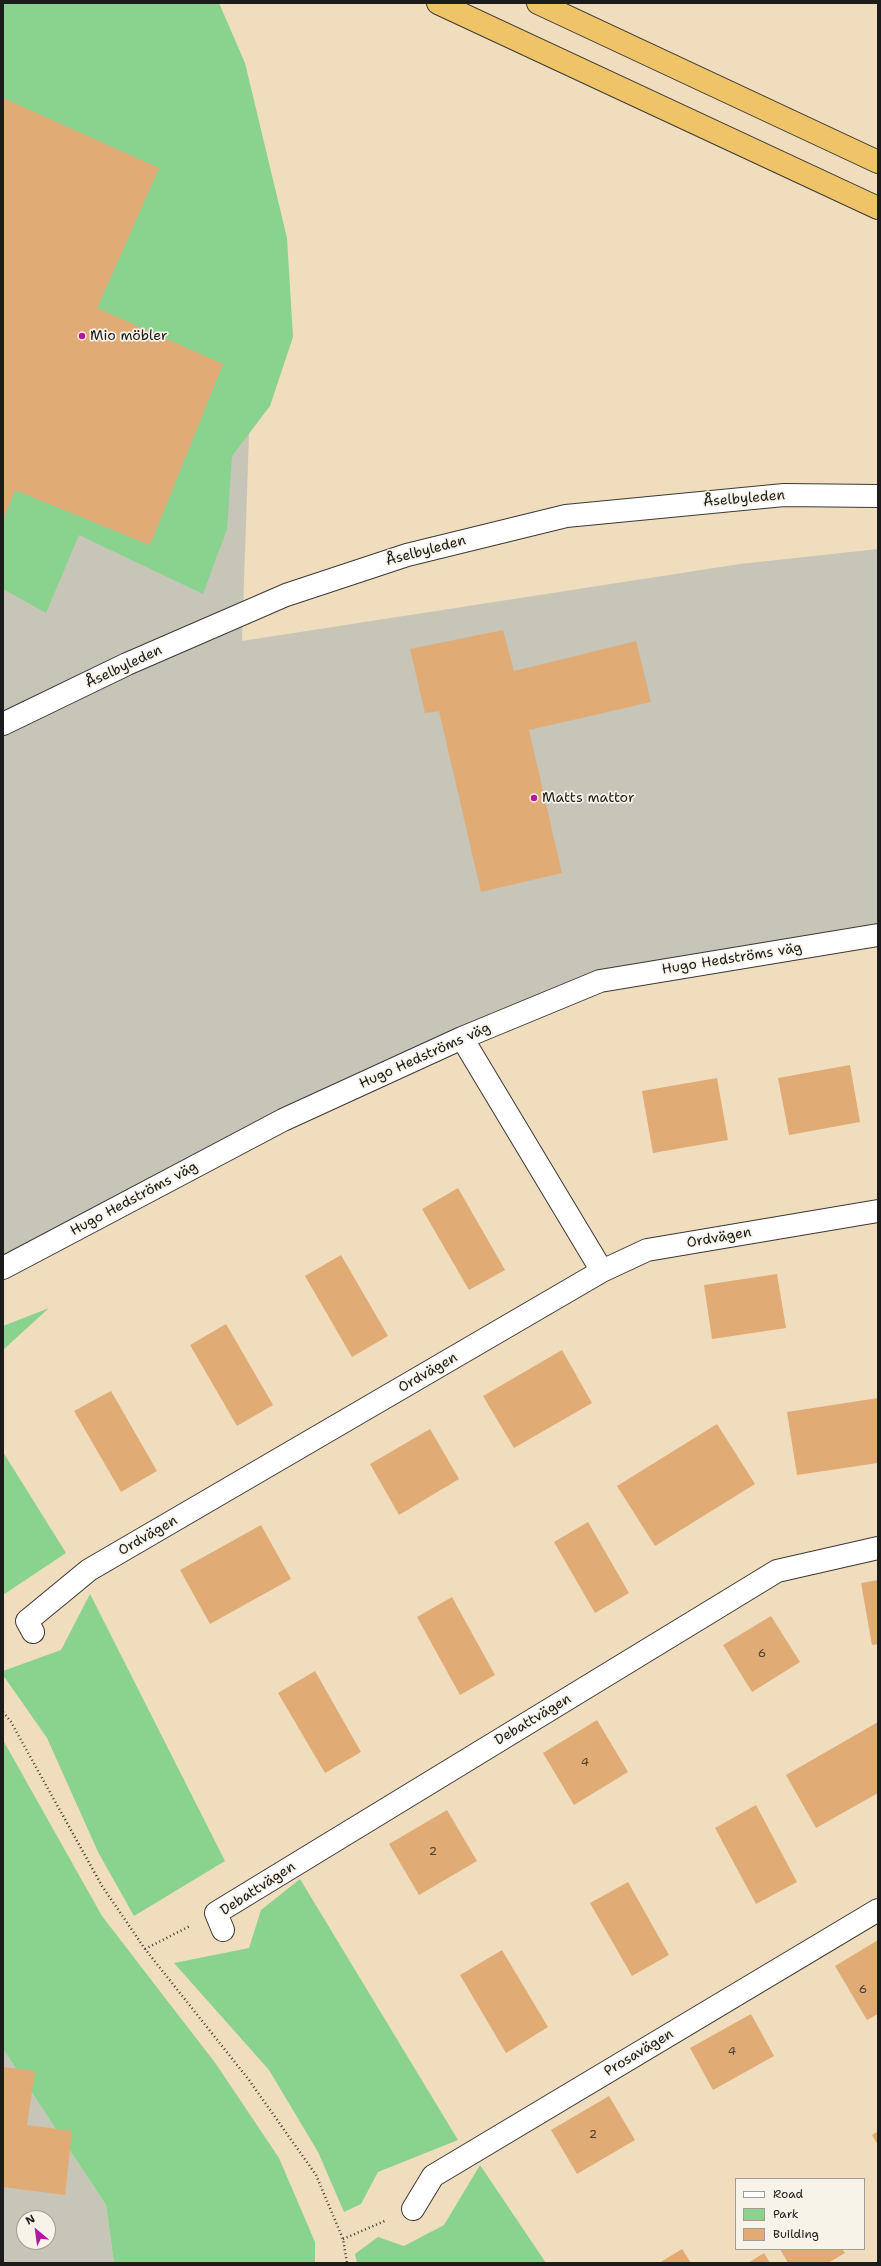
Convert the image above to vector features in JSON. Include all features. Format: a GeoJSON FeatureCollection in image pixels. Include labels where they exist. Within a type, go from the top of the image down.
{"type":"FeatureCollection","features":[{"type":"Feature","properties":{"kind":"highway"},"geometry":{"type":"LineString","coordinates":[[438,3],[878,208]]}},
{"type":"Feature","properties":{"kind":"highway"},"geometry":{"type":"LineString","coordinates":[[538,3],[878,162]]}},
{"type":"Feature","properties":{"kind":"street","name":"Åselbyleden"},"geometry":{"type":"LineString","coordinates":[[3,724],[127,664],[286,595],[407,555],[566,516],[784,494],[878,496]]}},
{"type":"Feature","properties":{"kind":"street","name":"Hugo Hedströms väg"},"geometry":{"type":"LineString","coordinates":[[3,1268],[283,1120],[462,1038],[600,981],[878,935]]}},
{"type":"Feature","properties":{"kind":"street"},"geometry":{"type":"LineString","coordinates":[[462,1038],[602,1271]]}},
{"type":"Feature","properties":{"kind":"street","name":"Ordvägen"},"geometry":{"type":"LineString","coordinates":[[33,1632],[27,1621],[89,1570],[602,1271],[647,1250],[878,1211]]}},
{"type":"Feature","properties":{"kind":"street","name":"Debattvägen"},"geometry":{"type":"LineString","coordinates":[[219,1921],[777,1571],[878,1548]]}},
{"type":"Feature","properties":{"kind":"street","name":"Prosavägen"},"geometry":{"type":"LineString","coordinates":[[413,2209],[433,2176],[878,1910]]}},
{"type":"Feature","properties":{"kind":"path"},"geometry":{"type":"LineString","coordinates":[[3,1712],[11,1722],[102,1886],[145,1949],[249,2080],[316,2175],[343,2239],[347,2263]]}},
{"type":"Feature","properties":{"kind":"path"},"geometry":{"type":"LineString","coordinates":[[145,1949],[219,1921]]}},
{"type":"Feature","properties":{"kind":"path"},"geometry":{"type":"LineString","coordinates":[[343,2239],[413,2209]]}},
{"type":"Feature","properties":{"kind":"shaded area"},"geometry":{"type":"Polygon","coordinates":[[[3,48],[258,166],[242,641],[740,564],[878,549],[878,935],[600,981],[462,1038],[3,1268],[3,48]]]}},
{"type":"Feature","properties":{"kind":"shaded area"},"geometry":{"type":"Polygon","coordinates":[[[3,2049],[106,2205],[114,2263],[3,2263],[3,2049]]]}},
{"type":"Feature","properties":{"kind":"green space"},"geometry":{"type":"Polygon","coordinates":[[[3,3],[219,3],[245,63],[287,238],[293,337],[270,406],[232,456],[227,529],[203,594],[79,535],[46,613],[3,589],[3,520],[15,490],[150,545],[223,364],[97,308],[159,168],[3,98],[3,3]]]}},
{"type":"Feature","properties":{"kind":"green space"},"geometry":{"type":"Polygon","coordinates":[[[49,1308],[3,1350],[3,1326],[49,1308]]]}},
{"type":"Feature","properties":{"kind":"green space"},"geometry":{"type":"Polygon","coordinates":[[[3,1452],[66,1553],[3,1595],[3,1452]]]}},
{"type":"Feature","properties":{"kind":"green space"},"geometry":{"type":"Polygon","coordinates":[[[90,1594],[225,1861],[134,1916],[98,1852],[47,1738],[3,1675],[3,1671],[61,1650],[90,1594]]]}},
{"type":"Feature","properties":{"kind":"green space"},"geometry":{"type":"Polygon","coordinates":[[[3,1740],[102,1916],[216,2064],[279,2158],[315,2242],[315,2263],[114,2263],[106,2205],[3,2049],[3,1740]]]}},
{"type":"Feature","properties":{"kind":"green space"},"geometry":{"type":"Polygon","coordinates":[[[300,1879],[458,2140],[378,2172],[361,2204],[344,2212],[318,2152],[269,2070],[174,1963],[249,1948],[261,1910],[300,1879]]]}},
{"type":"Feature","properties":{"kind":"green space"},"geometry":{"type":"Polygon","coordinates":[[[480,2165],[546,2263],[357,2263],[355,2254],[378,2237],[404,2246],[444,2225],[480,2165]]]}},
{"type":"Feature","properties":{"kind":"building","name":"Mio möbler"},"geometry":{"type":"Polygon","coordinates":[[[3,98],[159,168],[97,308],[223,364],[150,545],[15,490],[3,520],[3,98]]]}},
{"type":"Feature","properties":{"kind":"building"},"geometry":{"type":"Polygon","coordinates":[[[503,630],[514,671],[636,641],[651,702],[529,730],[562,873],[481,892],[439,711],[425,713],[410,649],[503,630]]]}},
{"type":"Feature","properties":{"kind":"building"},"geometry":{"type":"Polygon","coordinates":[[[850,1065],[860,1122],[789,1135],[778,1078],[850,1065]]]}},
{"type":"Feature","properties":{"kind":"building"},"geometry":{"type":"Polygon","coordinates":[[[717,1078],[728,1140],[653,1153],[642,1091],[717,1078]]]}},
{"type":"Feature","properties":{"kind":"building"},"geometry":{"type":"Polygon","coordinates":[[[458,1188],[505,1270],[469,1290],[422,1209],[458,1188]]]}},
{"type":"Feature","properties":{"kind":"building"},"geometry":{"type":"Polygon","coordinates":[[[341,1255],[388,1336],[352,1357],[305,1276],[341,1255]]]}},
{"type":"Feature","properties":{"kind":"building"},"geometry":{"type":"Polygon","coordinates":[[[777,1274],[786,1328],[712,1339],[704,1285],[777,1274]]]}},
{"type":"Feature","properties":{"kind":"building"},"geometry":{"type":"Polygon","coordinates":[[[226,1324],[273,1405],[237,1426],[190,1345],[226,1324]]]}},
{"type":"Feature","properties":{"kind":"building"},"geometry":{"type":"Polygon","coordinates":[[[562,1350],[592,1403],[514,1448],[483,1396],[562,1350]]]}},
{"type":"Feature","properties":{"kind":"building"},"geometry":{"type":"Polygon","coordinates":[[[111,1391],[157,1471],[121,1492],[74,1411],[111,1391]]]}},
{"type":"Feature","properties":{"kind":"building"},"geometry":{"type":"Polygon","coordinates":[[[878,1398],[878,1463],[797,1475],[787,1412],[878,1398]]]}},
{"type":"Feature","properties":{"kind":"building"},"geometry":{"type":"Polygon","coordinates":[[[717,1424],[755,1484],[655,1546],[617,1486],[717,1424]]]}},
{"type":"Feature","properties":{"kind":"building"},"geometry":{"type":"Polygon","coordinates":[[[430,1429],[459,1479],[399,1515],[370,1464],[430,1429]]]}},
{"type":"Feature","properties":{"kind":"building"},"geometry":{"type":"Polygon","coordinates":[[[588,1522],[629,1593],[595,1613],[554,1542],[588,1522]]]}},
{"type":"Feature","properties":{"kind":"building"},"geometry":{"type":"Polygon","coordinates":[[[261,1525],[291,1579],[210,1624],[180,1570],[261,1525]]]}},
{"type":"Feature","properties":{"kind":"building"},"geometry":{"type":"Polygon","coordinates":[[[878,1580],[878,1644],[872,1645],[861,1583],[878,1580]]]}},
{"type":"Feature","properties":{"kind":"building"},"geometry":{"type":"Polygon","coordinates":[[[452,1597],[495,1675],[460,1695],[417,1617],[452,1597]]]}},
{"type":"Feature","properties":{"kind":"building"},"geometry":{"type":"Polygon","coordinates":[[[771,1616],[800,1662],[752,1692],[723,1645],[771,1616]]]}},
{"type":"Feature","properties":{"kind":"building"},"geometry":{"type":"Polygon","coordinates":[[[315,1671],[361,1752],[325,1773],[278,1693],[315,1671]]]}},
{"type":"Feature","properties":{"kind":"building"},"geometry":{"type":"Polygon","coordinates":[[[597,1720],[628,1772],[574,1805],[543,1753],[597,1720]]]}},
{"type":"Feature","properties":{"kind":"building"},"geometry":{"type":"Polygon","coordinates":[[[878,1722],[878,1793],[816,1828],[786,1775],[878,1722]]]}},
{"type":"Feature","properties":{"kind":"building"},"geometry":{"type":"Polygon","coordinates":[[[756,1805],[797,1882],[756,1904],[715,1828],[756,1805]]]}},
{"type":"Feature","properties":{"kind":"building"},"geometry":{"type":"Polygon","coordinates":[[[447,1810],[477,1861],[419,1895],[389,1844],[447,1810]]]}},
{"type":"Feature","properties":{"kind":"building"},"geometry":{"type":"Polygon","coordinates":[[[628,1882],[669,1955],[632,1976],[590,1903],[628,1882]]]}},
{"type":"Feature","properties":{"kind":"building"},"geometry":{"type":"Polygon","coordinates":[[[878,1940],[878,2014],[867,2020],[835,1966],[878,1940]]]}},
{"type":"Feature","properties":{"kind":"building"},"geometry":{"type":"Polygon","coordinates":[[[502,1950],[548,2027],[506,2053],[460,1975],[502,1950]]]}},
{"type":"Feature","properties":{"kind":"building"},"geometry":{"type":"Polygon","coordinates":[[[751,2014],[774,2056],[713,2090],[690,2048],[751,2014]]]}},
{"type":"Feature","properties":{"kind":"building"},"geometry":{"type":"Polygon","coordinates":[[[3,2067],[35,2071],[27,2125],[72,2131],[65,2195],[3,2187],[3,2067]]]}},
{"type":"Feature","properties":{"kind":"building"},"geometry":{"type":"Polygon","coordinates":[[[609,2096],[635,2140],[577,2174],[551,2130],[609,2096]]]}},
{"type":"Feature","properties":{"kind":"building"},"geometry":{"type":"Polygon","coordinates":[[[878,2131],[878,2145],[872,2135],[878,2131]]]}},
{"type":"Feature","properties":{"kind":"building"},"geometry":{"type":"Polygon","coordinates":[[[682,2249],[691,2263],[659,2263],[682,2249]]]}},
{"type":"Feature","properties":{"kind":"building"},"geometry":{"type":"Polygon","coordinates":[[[781,2250],[843,2250],[845,2253],[828,2263],[788,2263],[781,2250]]]}},
{"type":"Feature","properties":{"kind":"building"},"geometry":{"type":"Polygon","coordinates":[[[764,2253],[770,2263],[748,2263],[764,2253]]]}},
{"type":"Feature","properties":{"kind":"place","name":"Mio möbler"},"geometry":{"type":"Point","coordinates":[82,336]}},
{"type":"Feature","properties":{"kind":"place","name":"Matts mattor"},"geometry":{"type":"Point","coordinates":[534,798]}}]}
